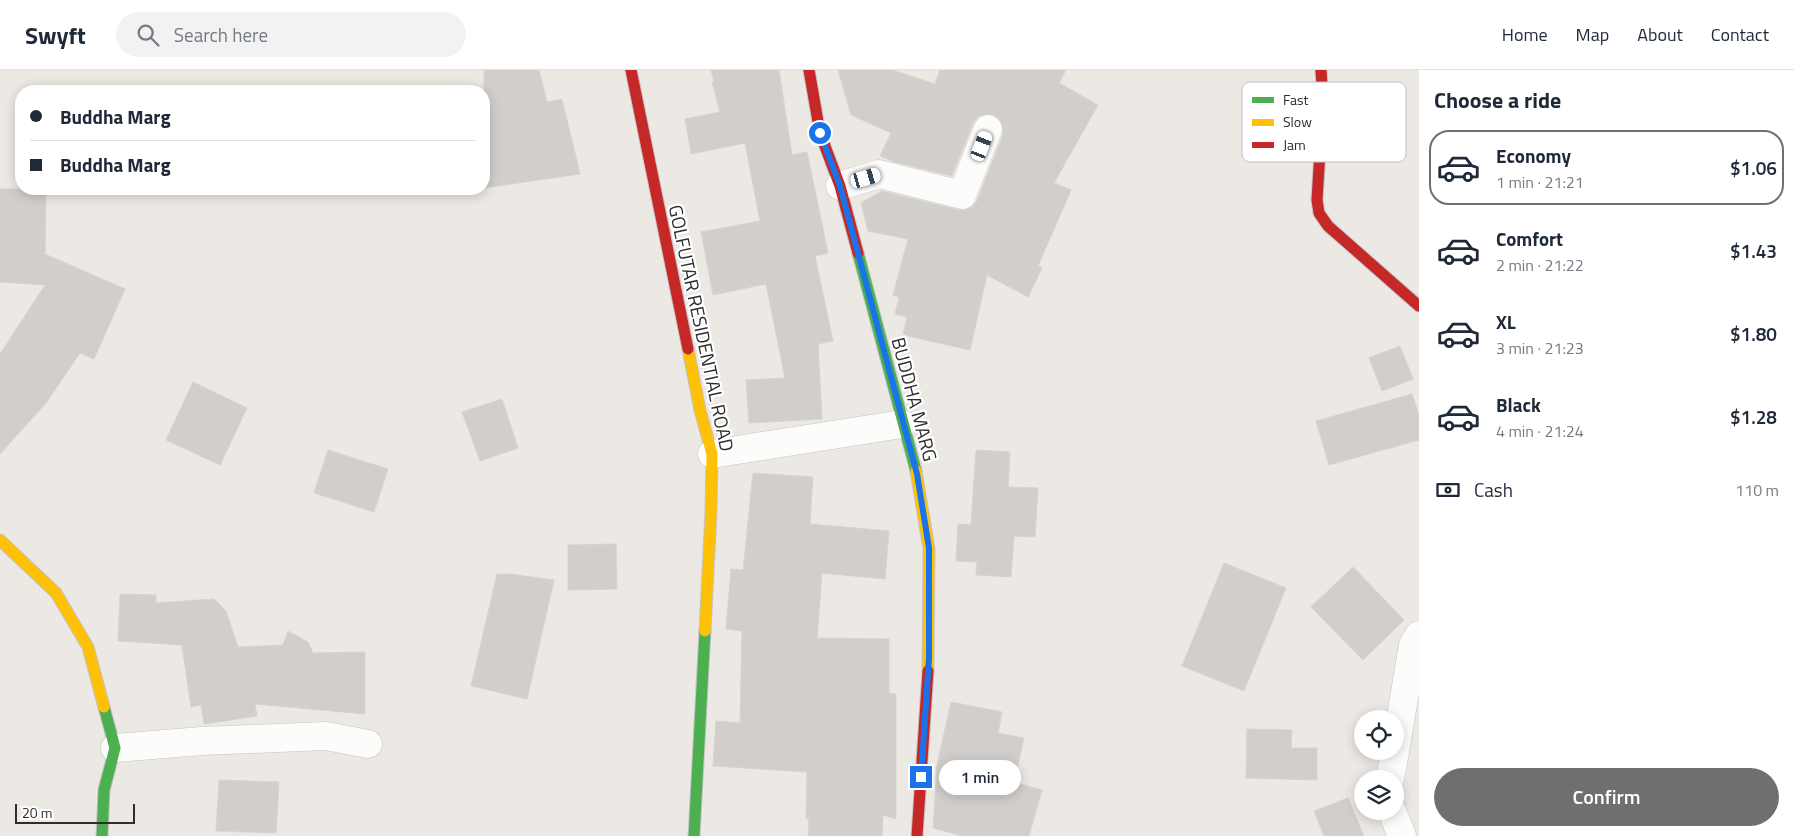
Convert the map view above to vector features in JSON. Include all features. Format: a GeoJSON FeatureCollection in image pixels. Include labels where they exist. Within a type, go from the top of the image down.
{"type":"FeatureCollection","features":[{"type":"Feature","properties":{"kind":"street","name":"GOLFUTAR RESIDENTIAL ROAD"},"geometry":{"type":"LineString","coordinates":[[631,70],[700,410],[712,454],[711,512],[694,836]]}},
{"type":"Feature","properties":{"kind":"street","name":"BUDDHA MARG"},"geometry":{"type":"LineString","coordinates":[[809,70],[820,133],[840,186],[902,424],[917,474],[929,548],[929,658],[917,836]]}},
{"type":"Feature","properties":{"kind":"street"},"geometry":{"type":"LineString","coordinates":[[840,186],[879,174],[962,195],[988,130]]}},
{"type":"Feature","properties":{"kind":"street"},"geometry":{"type":"LineString","coordinates":[[1319,162],[1317,200],[1319,213],[1328,226],[1419,306]]}},
{"type":"Feature","properties":{"kind":"street"},"geometry":{"type":"LineString","coordinates":[[712,454],[902,424]]}},
{"type":"Feature","properties":{"kind":"street"},"geometry":{"type":"LineString","coordinates":[[0,540],[56,593],[88,647],[114,748],[104,790],[102,836]]}},
{"type":"Feature","properties":{"kind":"street"},"geometry":{"type":"LineString","coordinates":[[1402,710],[1413,645],[1419,634]]}},
{"type":"Feature","properties":{"kind":"street"},"geometry":{"type":"LineString","coordinates":[[114,748],[202,741],[326,736],[368,744]]}},
{"type":"Feature","properties":{"kind":"street"},"geometry":{"type":"LineString","coordinates":[[1396,820],[1402,836]]}},
{"type":"Feature","properties":{"kind":"building"},"geometry":{"type":"Polygon","coordinates":[[[484,70],[539,70],[547,102],[562,99],[580,174],[490,187],[490,85],[484,85],[484,70]]]}},
{"type":"Feature","properties":{"kind":"building"},"geometry":{"type":"Polygon","coordinates":[[[711,70],[779,70],[792,155],[807,152],[828,253],[815,256],[833,341],[818,344],[822,419],[749,423],[746,380],[785,378],[766,284],[713,295],[701,232],[760,221],[745,143],[691,154],[685,119],[720,112],[712,82],[714,82],[711,70]]]}},
{"type":"Feature","properties":{"kind":"building"},"geometry":{"type":"Polygon","coordinates":[[[838,70],[892,70],[935,84],[940,70],[1066,70],[1059,83],[1098,105],[1054,183],[1071,190],[1038,266],[1042,268],[1028,297],[987,275],[970,350],[903,335],[907,317],[895,314],[899,297],[893,295],[908,239],[868,231],[861,203],[882,191],[958,210],[972,207],[977,201],[1003,135],[1003,127],[1000,120],[994,115],[986,114],[978,117],[973,123],[952,176],[895,162],[880,156],[891,133],[851,115],[838,70]]]}},
{"type":"Feature","properties":{"kind":"building"},"geometry":{"type":"Polygon","coordinates":[[[0,189],[15,189],[15,195],[46,195],[45,254],[125,289],[94,359],[80,353],[46,403],[0,454],[0,354],[45,285],[0,282],[0,189]]]}},
{"type":"Feature","properties":{"kind":"building"},"geometry":{"type":"Polygon","coordinates":[[[1400,346],[1413,379],[1382,391],[1369,358],[1400,346]]]}},
{"type":"Feature","properties":{"kind":"building"},"geometry":{"type":"Polygon","coordinates":[[[193,382],[247,408],[220,465],[166,440],[193,382]]]}},
{"type":"Feature","properties":{"kind":"building"},"geometry":{"type":"Polygon","coordinates":[[[1412,394],[1419,415],[1419,440],[1329,465],[1316,421],[1412,394]]]}},
{"type":"Feature","properties":{"kind":"building"},"geometry":{"type":"Polygon","coordinates":[[[502,399],[518,448],[480,461],[462,412],[502,399]]]}},
{"type":"Feature","properties":{"kind":"building"},"geometry":{"type":"Polygon","coordinates":[[[328,450],[388,469],[374,512],[314,493],[328,450]]]}},
{"type":"Feature","properties":{"kind":"building"},"geometry":{"type":"Polygon","coordinates":[[[976,450],[1010,452],[1008,487],[1038,488],[1035,537],[1014,536],[1011,577],[976,575],[977,562],[956,561],[958,524],[971,525],[976,450]]]}},
{"type":"Feature","properties":{"kind":"building"},"geometry":{"type":"Polygon","coordinates":[[[753,473],[813,477],[810,524],[889,531],[885,579],[822,573],[817,638],[889,639],[889,693],[896,694],[896,819],[883,815],[882,836],[808,836],[809,819],[806,819],[807,772],[713,766],[716,721],[740,723],[742,631],[726,629],[731,569],[743,570],[753,473]]]}},
{"type":"Feature","properties":{"kind":"building"},"geometry":{"type":"Polygon","coordinates":[[[616,544],[617,589],[568,590],[568,545],[616,544]]]}},
{"type":"Feature","properties":{"kind":"building"},"geometry":{"type":"Polygon","coordinates":[[[1224,563],[1286,588],[1244,691],[1182,666],[1224,563]]]}},
{"type":"Feature","properties":{"kind":"building"},"geometry":{"type":"Polygon","coordinates":[[[1353,567],[1404,620],[1363,660],[1311,607],[1353,567]]]}},
{"type":"Feature","properties":{"kind":"building"},"geometry":{"type":"Polygon","coordinates":[[[497,574],[554,580],[527,699],[471,686],[497,574]]]}},
{"type":"Feature","properties":{"kind":"building"},"geometry":{"type":"Polygon","coordinates":[[[120,594],[156,595],[156,603],[214,599],[226,611],[238,647],[283,645],[288,631],[308,642],[313,653],[365,652],[365,714],[255,704],[257,716],[204,724],[201,705],[191,707],[182,645],[118,641],[120,594]]]}},
{"type":"Feature","properties":{"kind":"building"},"geometry":{"type":"Polygon","coordinates":[[[951,702],[1002,712],[998,733],[1024,738],[1014,782],[1042,790],[1029,836],[963,836],[933,828],[937,765],[951,702]]]}},
{"type":"Feature","properties":{"kind":"building"},"geometry":{"type":"Polygon","coordinates":[[[1247,729],[1292,730],[1291,748],[1317,748],[1317,780],[1246,778],[1247,729]]]}},
{"type":"Feature","properties":{"kind":"building"},"geometry":{"type":"Polygon","coordinates":[[[219,780],[279,782],[276,833],[216,831],[219,780]]]}},
{"type":"Feature","properties":{"kind":"building"},"geometry":{"type":"Polygon","coordinates":[[[1348,798],[1354,812],[1354,820],[1357,820],[1364,836],[1324,836],[1314,811],[1348,798]]]}},
{"type":"Feature","properties":{"kind":"traffic: fast"},"geometry":{"type":"LineString","coordinates":[[858,253],[916,471]]}},
{"type":"Feature","properties":{"kind":"traffic: fast"},"geometry":{"type":"LineString","coordinates":[[694,836],[705,631]]}},
{"type":"Feature","properties":{"kind":"traffic: fast"},"geometry":{"type":"LineString","coordinates":[[102,836],[104,790],[115,748],[104,707]]}},
{"type":"Feature","properties":{"kind":"traffic: slow"},"geometry":{"type":"LineString","coordinates":[[688,349],[700,410],[712,454],[705,631]]}},
{"type":"Feature","properties":{"kind":"traffic: slow"},"geometry":{"type":"LineString","coordinates":[[916,471],[929,549],[928,671]]}},
{"type":"Feature","properties":{"kind":"traffic: slow"},"geometry":{"type":"LineString","coordinates":[[0,540],[56,593],[88,647],[104,707]]}},
{"type":"Feature","properties":{"kind":"traffic: jam"},"geometry":{"type":"LineString","coordinates":[[631,70],[688,349]]}},
{"type":"Feature","properties":{"kind":"traffic: jam"},"geometry":{"type":"LineString","coordinates":[[809,70],[820,133],[840,186],[858,253]]}},
{"type":"Feature","properties":{"kind":"traffic: jam"},"geometry":{"type":"LineString","coordinates":[[1321,70],[1322,82]]}},
{"type":"Feature","properties":{"kind":"traffic: jam"},"geometry":{"type":"LineString","coordinates":[[1319,162],[1317,200],[1319,213],[1328,226],[1419,306]]}},
{"type":"Feature","properties":{"kind":"traffic: jam"},"geometry":{"type":"LineString","coordinates":[[917,836],[928,671]]}},
{"type":"Feature","properties":{"kind":"route"},"geometry":{"type":"LineString","coordinates":[[820,133],[840,186],[902,424],[917,474],[929,548],[929,658],[921,777]]}}]}
